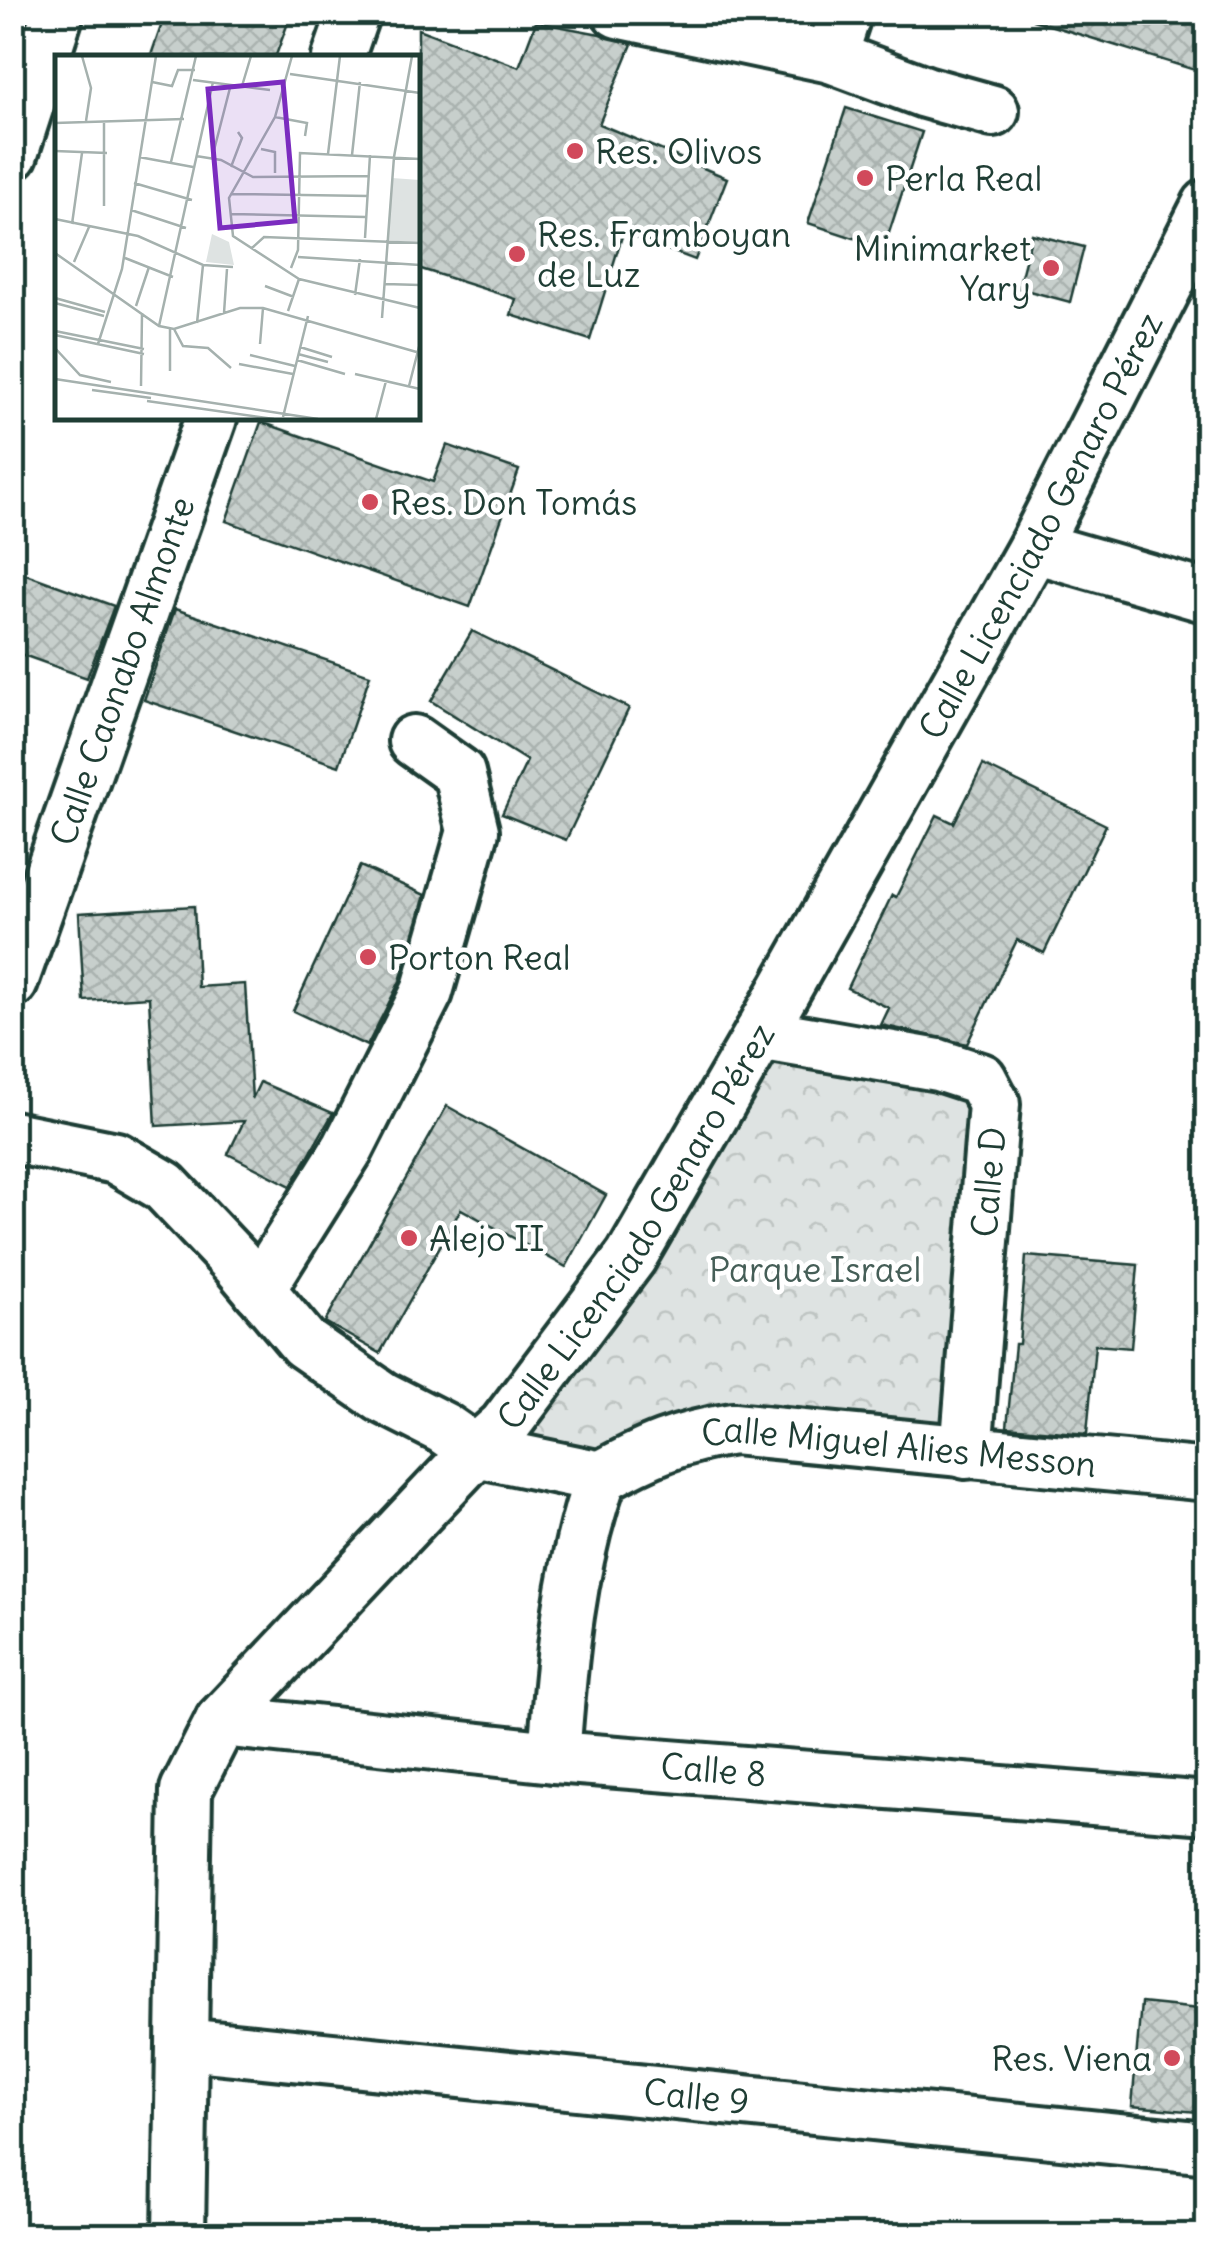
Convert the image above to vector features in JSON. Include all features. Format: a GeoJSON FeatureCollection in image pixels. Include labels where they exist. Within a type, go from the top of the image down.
{"type":"FeatureCollection","features":[{"type":"Feature","properties":{"kind":"street"},"geometry":{"type":"LineString","coordinates":[[12,154],[58,12]]}},
{"type":"Feature","properties":{"kind":"street"},"geometry":{"type":"LineString","coordinates":[[339,55],[354,12]]}},
{"type":"Feature","properties":{"kind":"street"},"geometry":{"type":"LineString","coordinates":[[618,12],[839,35],[925,92],[993,111]]}},
{"type":"Feature","properties":{"kind":"street","name":"Calle Licenciado Genaro Pérez"},"geometry":{"type":"LineString","coordinates":[[180,2236],[186,1790],[221,1721],[504,1426],[631,1258],[1034,547],[1205,217]]}},
{"type":"Feature","properties":{"kind":"street","name":"Calle Caonabo Almonte"},"geometry":{"type":"LineString","coordinates":[[12,982],[210,420]]}},
{"type":"Feature","properties":{"kind":"street"},"geometry":{"type":"LineString","coordinates":[[1034,547],[1208,596]]}},
{"type":"Feature","properties":{"kind":"street"},"geometry":{"type":"LineString","coordinates":[[259,1290],[348,1148],[427,992],[468,849],[473,831],[458,773],[414,741]]}},
{"type":"Feature","properties":{"kind":"street","name":"Calle D"},"geometry":{"type":"LineString","coordinates":[[760,1034],[938,1065],[980,1079],[994,1104],[966,1453]]}},
{"type":"Feature","properties":{"kind":"street"},"geometry":{"type":"LineString","coordinates":[[12,1137],[116,1158],[164,1186],[304,1343],[382,1397],[444,1428],[476,1451],[600,1477],[582,1530],[561,1660],[554,1757]]}},
{"type":"Feature","properties":{"kind":"street","name":"Calle Miguel Alies Messon"},"geometry":{"type":"LineString","coordinates":[[600,1477],[647,1450],[688,1436],[733,1429],[1208,1476]]}},
{"type":"Feature","properties":{"kind":"street","name":"Calle 8"},"geometry":{"type":"LineString","coordinates":[[221,1721],[554,1757],[1208,1808]]}},
{"type":"Feature","properties":{"kind":"street","name":"Calle 9"},"geometry":{"type":"LineString","coordinates":[[184,2044],[1208,2148]]}},
{"type":"Feature","properties":{"kind":"green space","name":"Parque Israel"},"geometry":{"type":"Polygon","coordinates":[[[760,1034],[981,1079],[966,1453],[733,1429],[601,1477],[504,1426],[760,1034]]]}},
{"type":"Feature","properties":{"kind":"building"},"geometry":{"type":"Polygon","coordinates":[[[166,12],[267,12],[289,20],[276,55],[151,55],[166,12]]]}},
{"type":"Feature","properties":{"kind":"building"},"geometry":{"type":"Polygon","coordinates":[[[1034,12],[1208,12],[1208,74],[1033,20],[1034,12]]]}},
{"type":"Feature","properties":{"kind":"building"},"geometry":{"type":"Polygon","coordinates":[[[536,22],[632,44],[599,124],[727,178],[695,260],[623,233],[590,340],[511,315],[516,299],[420,269],[418,29],[519,67],[536,22]]]}},
{"type":"Feature","properties":{"kind":"building","name":"Perla Real"},"geometry":{"type":"Polygon","coordinates":[[[846,108],[922,132],[884,248],[808,223],[846,108]]]}},
{"type":"Feature","properties":{"kind":"building","name":"Minimarket Yary"},"geometry":{"type":"Polygon","coordinates":[[[1032,234],[1084,247],[1070,302],[1018,288],[1032,234]]]}},
{"type":"Feature","properties":{"kind":"building","name":"Res. Don Tomás"},"geometry":{"type":"Polygon","coordinates":[[[261,422],[433,482],[447,445],[519,470],[470,607],[226,521],[261,422]]]}},
{"type":"Feature","properties":{"kind":"building"},"geometry":{"type":"Polygon","coordinates":[[[12,569],[114,606],[87,678],[12,651],[12,569]]]}},
{"type":"Feature","properties":{"kind":"building"},"geometry":{"type":"Polygon","coordinates":[[[175,609],[370,675],[339,766],[144,700],[175,609]]]}},
{"type":"Feature","properties":{"kind":"building"},"geometry":{"type":"Polygon","coordinates":[[[472,631],[629,708],[566,840],[502,814],[527,761],[431,701],[472,631]]]}},
{"type":"Feature","properties":{"kind":"building"},"geometry":{"type":"Polygon","coordinates":[[[983,765],[1106,825],[1044,953],[1017,940],[967,1044],[881,1025],[889,1008],[847,988],[937,815],[954,823],[983,765]]]}},
{"type":"Feature","properties":{"kind":"building","name":"Porton Real"},"geometry":{"type":"Polygon","coordinates":[[[360,866],[425,895],[400,981],[367,1046],[293,1011],[360,866]]]}},
{"type":"Feature","properties":{"kind":"building"},"geometry":{"type":"Polygon","coordinates":[[[194,906],[198,987],[245,984],[252,1099],[260,1082],[333,1113],[291,1186],[228,1154],[244,1121],[156,1126],[149,997],[84,1001],[79,913],[194,906]]]}},
{"type":"Feature","properties":{"kind":"building","name":"Alejo II"},"geometry":{"type":"Polygon","coordinates":[[[447,1106],[606,1195],[566,1267],[461,1209],[380,1353],[325,1322],[447,1106]]]}},
{"type":"Feature","properties":{"kind":"building"},"geometry":{"type":"Polygon","coordinates":[[[1026,1256],[1138,1265],[1131,1348],[1095,1345],[1087,1434],[1007,1427],[1026,1256]]]}},
{"type":"Feature","properties":{"kind":"building","name":"Res. Viena"},"geometry":{"type":"Polygon","coordinates":[[[1141,2003],[1208,2010],[1208,2113],[1132,2106],[1141,2003]]]}},
{"type":"Feature","properties":{"kind":"place","name":"Res. Olivos"},"geometry":{"type":"Point","coordinates":[575,151]}},
{"type":"Feature","properties":{"kind":"place","name":"Perla Real"},"geometry":{"type":"Point","coordinates":[865,178]}},
{"type":"Feature","properties":{"kind":"place","name":"Res. Framboyan de Luz"},"geometry":{"type":"Point","coordinates":[517,254]}},
{"type":"Feature","properties":{"kind":"place","name":"Minimarket Yary"},"geometry":{"type":"Point","coordinates":[1051,268]}},
{"type":"Feature","properties":{"kind":"place","name":"Res. Don Tomás"},"geometry":{"type":"Point","coordinates":[370,502]}},
{"type":"Feature","properties":{"kind":"place","name":"Porton Real"},"geometry":{"type":"Point","coordinates":[368,957]}},
{"type":"Feature","properties":{"kind":"place","name":"Alejo II"},"geometry":{"type":"Point","coordinates":[409,1238]}},
{"type":"Feature","properties":{"kind":"place","name":"Res. Viena"},"geometry":{"type":"Point","coordinates":[1172,2058]}}]}
